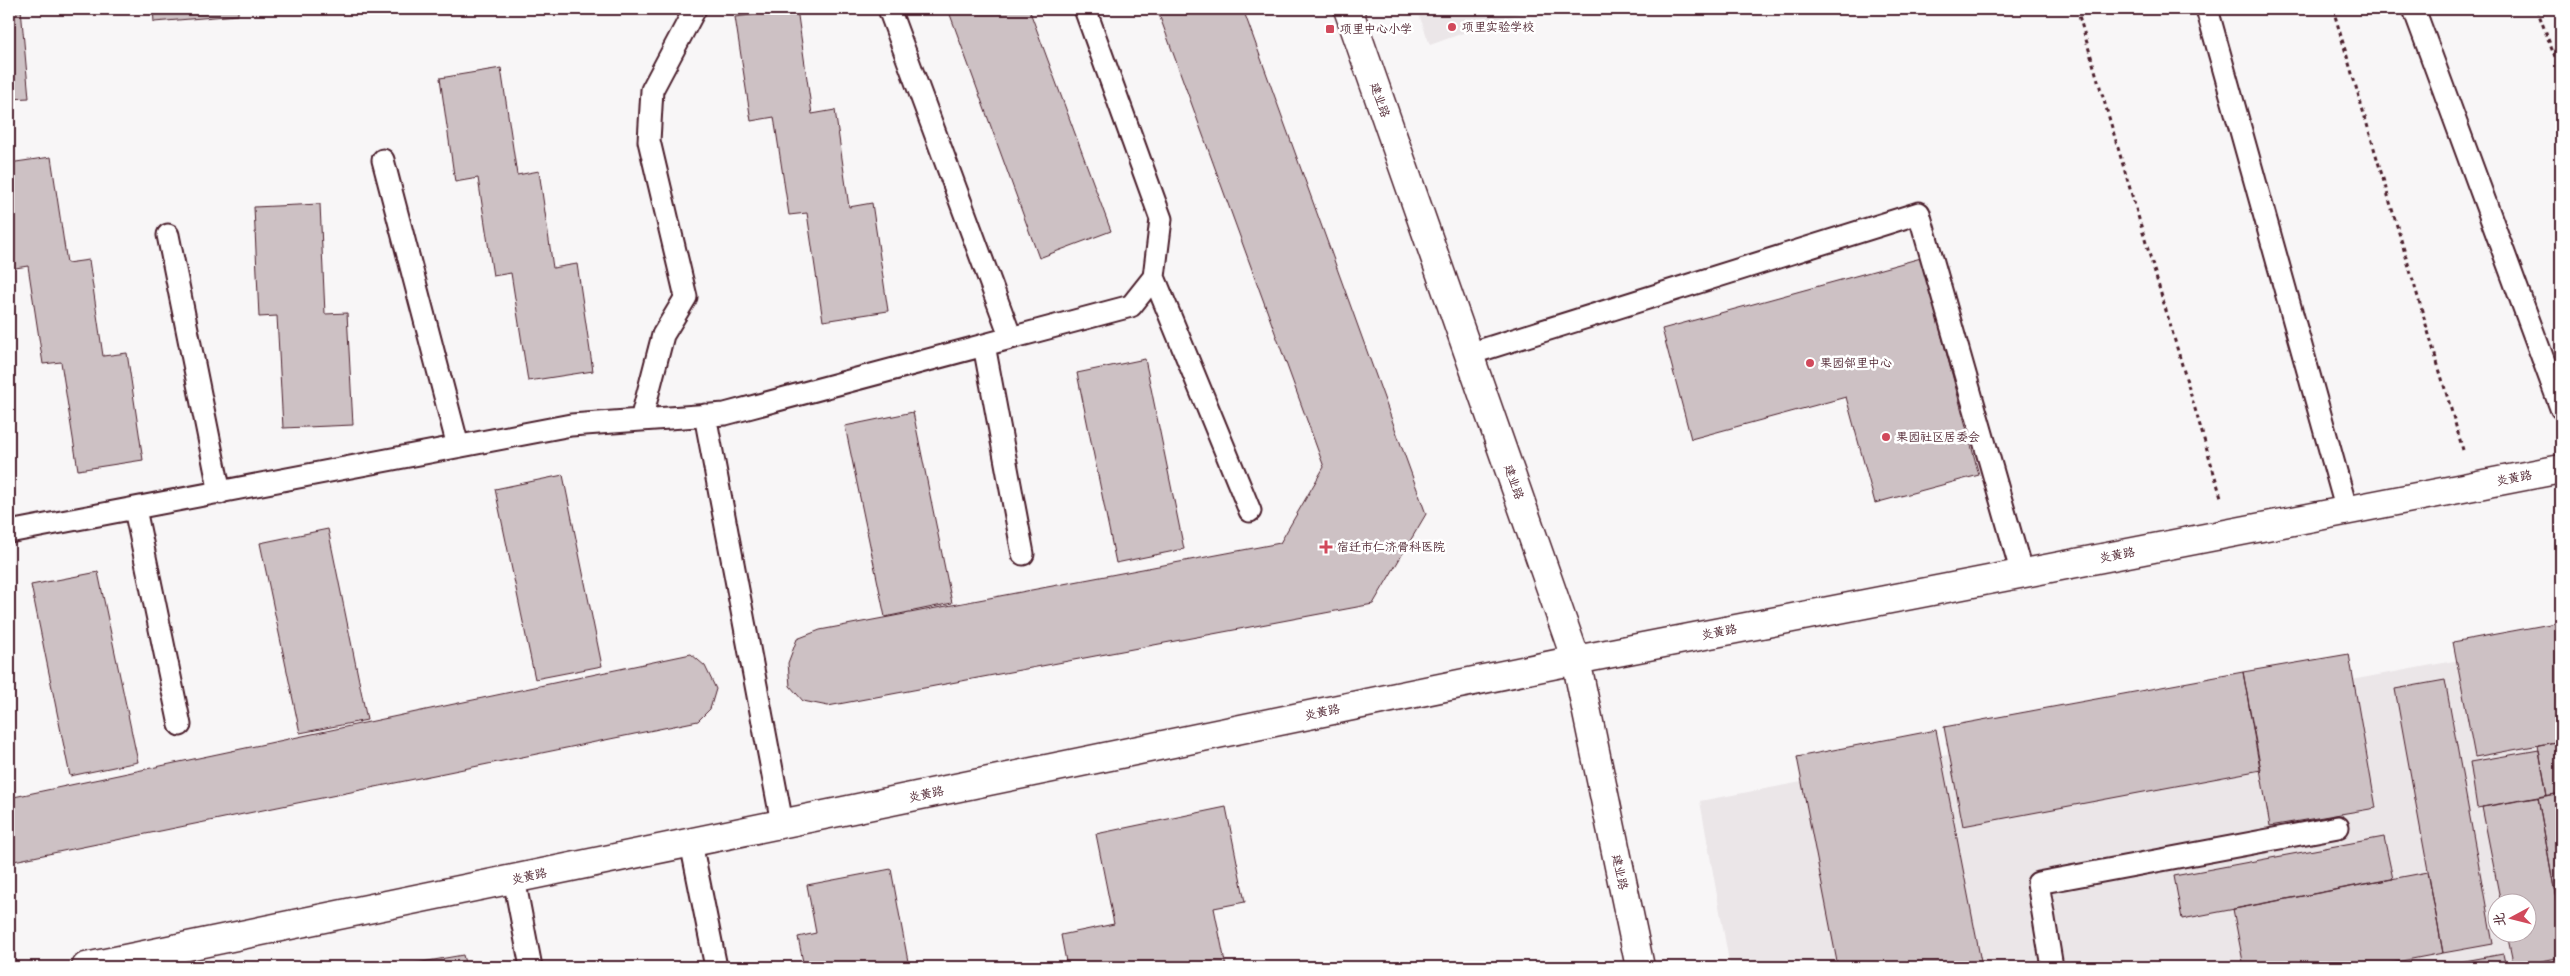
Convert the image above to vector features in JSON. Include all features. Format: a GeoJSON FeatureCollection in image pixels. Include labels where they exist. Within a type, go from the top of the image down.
{"type":"FeatureCollection","features":[{"type":"Feature","properties":{"kind":"street","name":"建业路"},"geometry":{"type":"LineString","coordinates":[[1348,9],[1576,660],[1640,967]]}},
{"type":"Feature","properties":{"kind":"street","name":"炎黄路"},"geometry":{"type":"LineString","coordinates":[[86,967],[1576,660],[2561,470]]}},
{"type":"Feature","properties":{"kind":"lane"},"geometry":{"type":"LineString","coordinates":[[641,420],[662,335],[686,297],[649,141],[652,90],[695,9]]}},
{"type":"Feature","properties":{"kind":"lane"},"geometry":{"type":"LineString","coordinates":[[889,9],[1011,338]]}},
{"type":"Feature","properties":{"kind":"lane"},"geometry":{"type":"LineString","coordinates":[[1085,9],[1162,219],[1154,277],[1250,511]]}},
{"type":"Feature","properties":{"kind":"lane"},"geometry":{"type":"LineString","coordinates":[[2207,9],[2347,511]]}},
{"type":"Feature","properties":{"kind":"lane"},"geometry":{"type":"LineString","coordinates":[[2414,9],[2561,408]]}},
{"type":"Feature","properties":{"kind":"lane"},"geometry":{"type":"LineString","coordinates":[[383,160],[458,446]]}},
{"type":"Feature","properties":{"kind":"lane"},"geometry":{"type":"LineString","coordinates":[[1469,354],[1919,213],[2022,574]]}},
{"type":"Feature","properties":{"kind":"lane"},"geometry":{"type":"LineString","coordinates":[[168,235],[220,493]]}},
{"type":"Feature","properties":{"kind":"lane"},"geometry":{"type":"LineString","coordinates":[[9,532],[571,425],[724,414],[1131,306],[1154,277]]}},
{"type":"Feature","properties":{"kind":"lane"},"geometry":{"type":"LineString","coordinates":[[984,345],[1023,554]]}},
{"type":"Feature","properties":{"kind":"lane"},"geometry":{"type":"LineString","coordinates":[[705,415],[782,823]]}},
{"type":"Feature","properties":{"kind":"lane"},"geometry":{"type":"LineString","coordinates":[[136,509],[180,725]]}},
{"type":"Feature","properties":{"kind":"lane"},"geometry":{"type":"LineString","coordinates":[[2052,967],[2038,883],[2338,827]]}},
{"type":"Feature","properties":{"kind":"lane"},"geometry":{"type":"LineString","coordinates":[[691,842],[716,967]]}},
{"type":"Feature","properties":{"kind":"lane"},"geometry":{"type":"LineString","coordinates":[[514,879],[531,967]]}},
{"type":"Feature","properties":{"kind":"path"},"geometry":{"type":"LineString","coordinates":[[2077,9],[2232,533]]}},
{"type":"Feature","properties":{"kind":"path"},"geometry":{"type":"LineString","coordinates":[[2333,9],[2474,486]]}},
{"type":"Feature","properties":{"kind":"path"},"geometry":{"type":"LineString","coordinates":[[2536,9],[2561,74]]}},
{"type":"Feature","properties":{"kind":"shaded area","name":"项里实验学校"},"geometry":{"type":"Polygon","coordinates":[[[1417,9],[1530,9],[1430,45],[1417,9]]]}},
{"type":"Feature","properties":{"kind":"shaded area"},"geometry":{"type":"Polygon","coordinates":[[[2561,641],[2561,967],[1730,967],[1700,801],[2561,641]]]}},
{"type":"Feature","properties":{"kind":"building"},"geometry":{"type":"Polygon","coordinates":[[[9,9],[21,9],[29,98],[9,99],[9,9]]]}},
{"type":"Feature","properties":{"kind":"building"},"geometry":{"type":"Polygon","coordinates":[[[153,9],[238,9],[238,15],[154,22],[153,9]]]}},
{"type":"Feature","properties":{"kind":"building"},"geometry":{"type":"Polygon","coordinates":[[[457,9],[486,9],[458,13],[457,9]]]}},
{"type":"Feature","properties":{"kind":"building"},"geometry":{"type":"Polygon","coordinates":[[[797,9],[812,114],[835,110],[849,207],[872,203],[888,311],[823,321],[807,213],[789,215],[774,117],[751,121],[735,17],[797,9]]]}},
{"type":"Feature","properties":{"kind":"building"},"geometry":{"type":"Polygon","coordinates":[[[948,9],[1029,9],[1111,231],[1039,258],[948,9]]]}},
{"type":"Feature","properties":{"kind":"building"},"geometry":{"type":"Polygon","coordinates":[[[1157,9],[1243,9],[1426,514],[1373,604],[828,706],[803,701],[790,686],[788,663],[797,639],[820,630],[1280,543],[1324,467],[1157,9]]]}},
{"type":"Feature","properties":{"kind":"building"},"geometry":{"type":"Polygon","coordinates":[[[501,68],[517,175],[539,171],[553,268],[577,264],[593,371],[528,381],[511,273],[493,276],[478,178],[455,182],[440,78],[501,68]]]}},
{"type":"Feature","properties":{"kind":"building"},"geometry":{"type":"Polygon","coordinates":[[[51,157],[67,263],[89,260],[103,356],[127,353],[143,460],[78,470],[61,362],[43,364],[28,266],[9,269],[9,163],[51,157]]]}},
{"type":"Feature","properties":{"kind":"building"},"geometry":{"type":"Polygon","coordinates":[[[320,204],[325,314],[347,313],[353,425],[283,428],[277,316],[259,317],[254,207],[320,204]]]}},
{"type":"Feature","properties":{"kind":"building","name":"果园邻里中心"},"geometry":{"type":"Polygon","coordinates":[[[1921,258],[1979,475],[1875,503],[1846,397],[1691,439],[1662,329],[1921,258]]]}},
{"type":"Feature","properties":{"kind":"building"},"geometry":{"type":"Polygon","coordinates":[[[1145,359],[1184,549],[1116,563],[1077,373],[1145,359]]]}},
{"type":"Feature","properties":{"kind":"building"},"geometry":{"type":"Polygon","coordinates":[[[913,412],[952,603],[885,617],[845,426],[913,412]]]}},
{"type":"Feature","properties":{"kind":"building"},"geometry":{"type":"Polygon","coordinates":[[[563,475],[602,666],[535,679],[495,489],[563,475]]]}},
{"type":"Feature","properties":{"kind":"building"},"geometry":{"type":"Polygon","coordinates":[[[328,529],[367,720],[300,733],[260,543],[328,529]]]}},
{"type":"Feature","properties":{"kind":"building"},"geometry":{"type":"Polygon","coordinates":[[[98,572],[138,762],[70,776],[31,585],[98,572]]]}},
{"type":"Feature","properties":{"kind":"building"},"geometry":{"type":"Polygon","coordinates":[[[2561,622],[2561,741],[2475,757],[2453,642],[2561,622]]]}},
{"type":"Feature","properties":{"kind":"building"},"geometry":{"type":"Polygon","coordinates":[[[691,654],[705,666],[716,689],[710,709],[698,721],[9,862],[9,798],[691,654]]]}},
{"type":"Feature","properties":{"kind":"building"},"geometry":{"type":"Polygon","coordinates":[[[2349,654],[2376,808],[2270,826],[2243,672],[2349,654]]]}},
{"type":"Feature","properties":{"kind":"building"},"geometry":{"type":"Polygon","coordinates":[[[2243,672],[2261,770],[1963,826],[1944,727],[2243,672]]]}},
{"type":"Feature","properties":{"kind":"building"},"geometry":{"type":"Polygon","coordinates":[[[2445,680],[2488,916],[2488,944],[2493,944],[2443,953],[2395,689],[2445,680]]]}},
{"type":"Feature","properties":{"kind":"building"},"geometry":{"type":"Polygon","coordinates":[[[1936,730],[1982,967],[1838,967],[1797,757],[1936,730]]]}},
{"type":"Feature","properties":{"kind":"building"},"geometry":{"type":"Polygon","coordinates":[[[2561,741],[2561,793],[2547,796],[2538,745],[2561,741]]]}},
{"type":"Feature","properties":{"kind":"building"},"geometry":{"type":"Polygon","coordinates":[[[2539,750],[2547,796],[2477,808],[2470,762],[2539,750]]]}},
{"type":"Feature","properties":{"kind":"building"},"geometry":{"type":"Polygon","coordinates":[[[2561,793],[2561,928],[2538,797],[2561,793]]]}},
{"type":"Feature","properties":{"kind":"building"},"geometry":{"type":"Polygon","coordinates":[[[2538,797],[2561,928],[2561,957],[2514,967],[2509,944],[2538,944],[2538,894],[2499,894],[2482,807],[2538,797]]]}},
{"type":"Feature","properties":{"kind":"building"},"geometry":{"type":"Polygon","coordinates":[[[1226,807],[1245,902],[1214,908],[1226,967],[1067,967],[1061,935],[1114,924],[1096,834],[1226,807]]]}},
{"type":"Feature","properties":{"kind":"building"},"geometry":{"type":"Polygon","coordinates":[[[2384,837],[2393,879],[2182,919],[2174,876],[2384,837]]]}},
{"type":"Feature","properties":{"kind":"building"},"geometry":{"type":"Polygon","coordinates":[[[891,869],[909,967],[804,967],[798,937],[816,933],[807,885],[891,869]]]}},
{"type":"Feature","properties":{"kind":"building"},"geometry":{"type":"Polygon","coordinates":[[[2428,872],[2443,953],[2370,967],[2244,967],[2233,909],[2428,872]]]}},
{"type":"Feature","properties":{"kind":"building"},"geometry":{"type":"Polygon","coordinates":[[[2503,954],[2506,967],[2432,967],[2503,954]]]}},
{"type":"Feature","properties":{"kind":"building"},"geometry":{"type":"Polygon","coordinates":[[[463,955],[466,967],[393,967],[463,955]]]}},
{"type":"Feature","properties":{"kind":"place","name":"项里实验学校"},"geometry":{"type":"Point","coordinates":[1452,27]}},
{"type":"Feature","properties":{"kind":"place","name":"项里中心小学"},"geometry":{"type":"Point","coordinates":[1330,29]}},
{"type":"Feature","properties":{"kind":"place","name":"果园邻里中心"},"geometry":{"type":"Point","coordinates":[1810,363]}},
{"type":"Feature","properties":{"kind":"place","name":"果园社区居委会"},"geometry":{"type":"Point","coordinates":[1886,437]}},
{"type":"Feature","properties":{"kind":"place","name":"宿迁市仁济骨科医院"},"geometry":{"type":"Point","coordinates":[1326,547]}}]}
